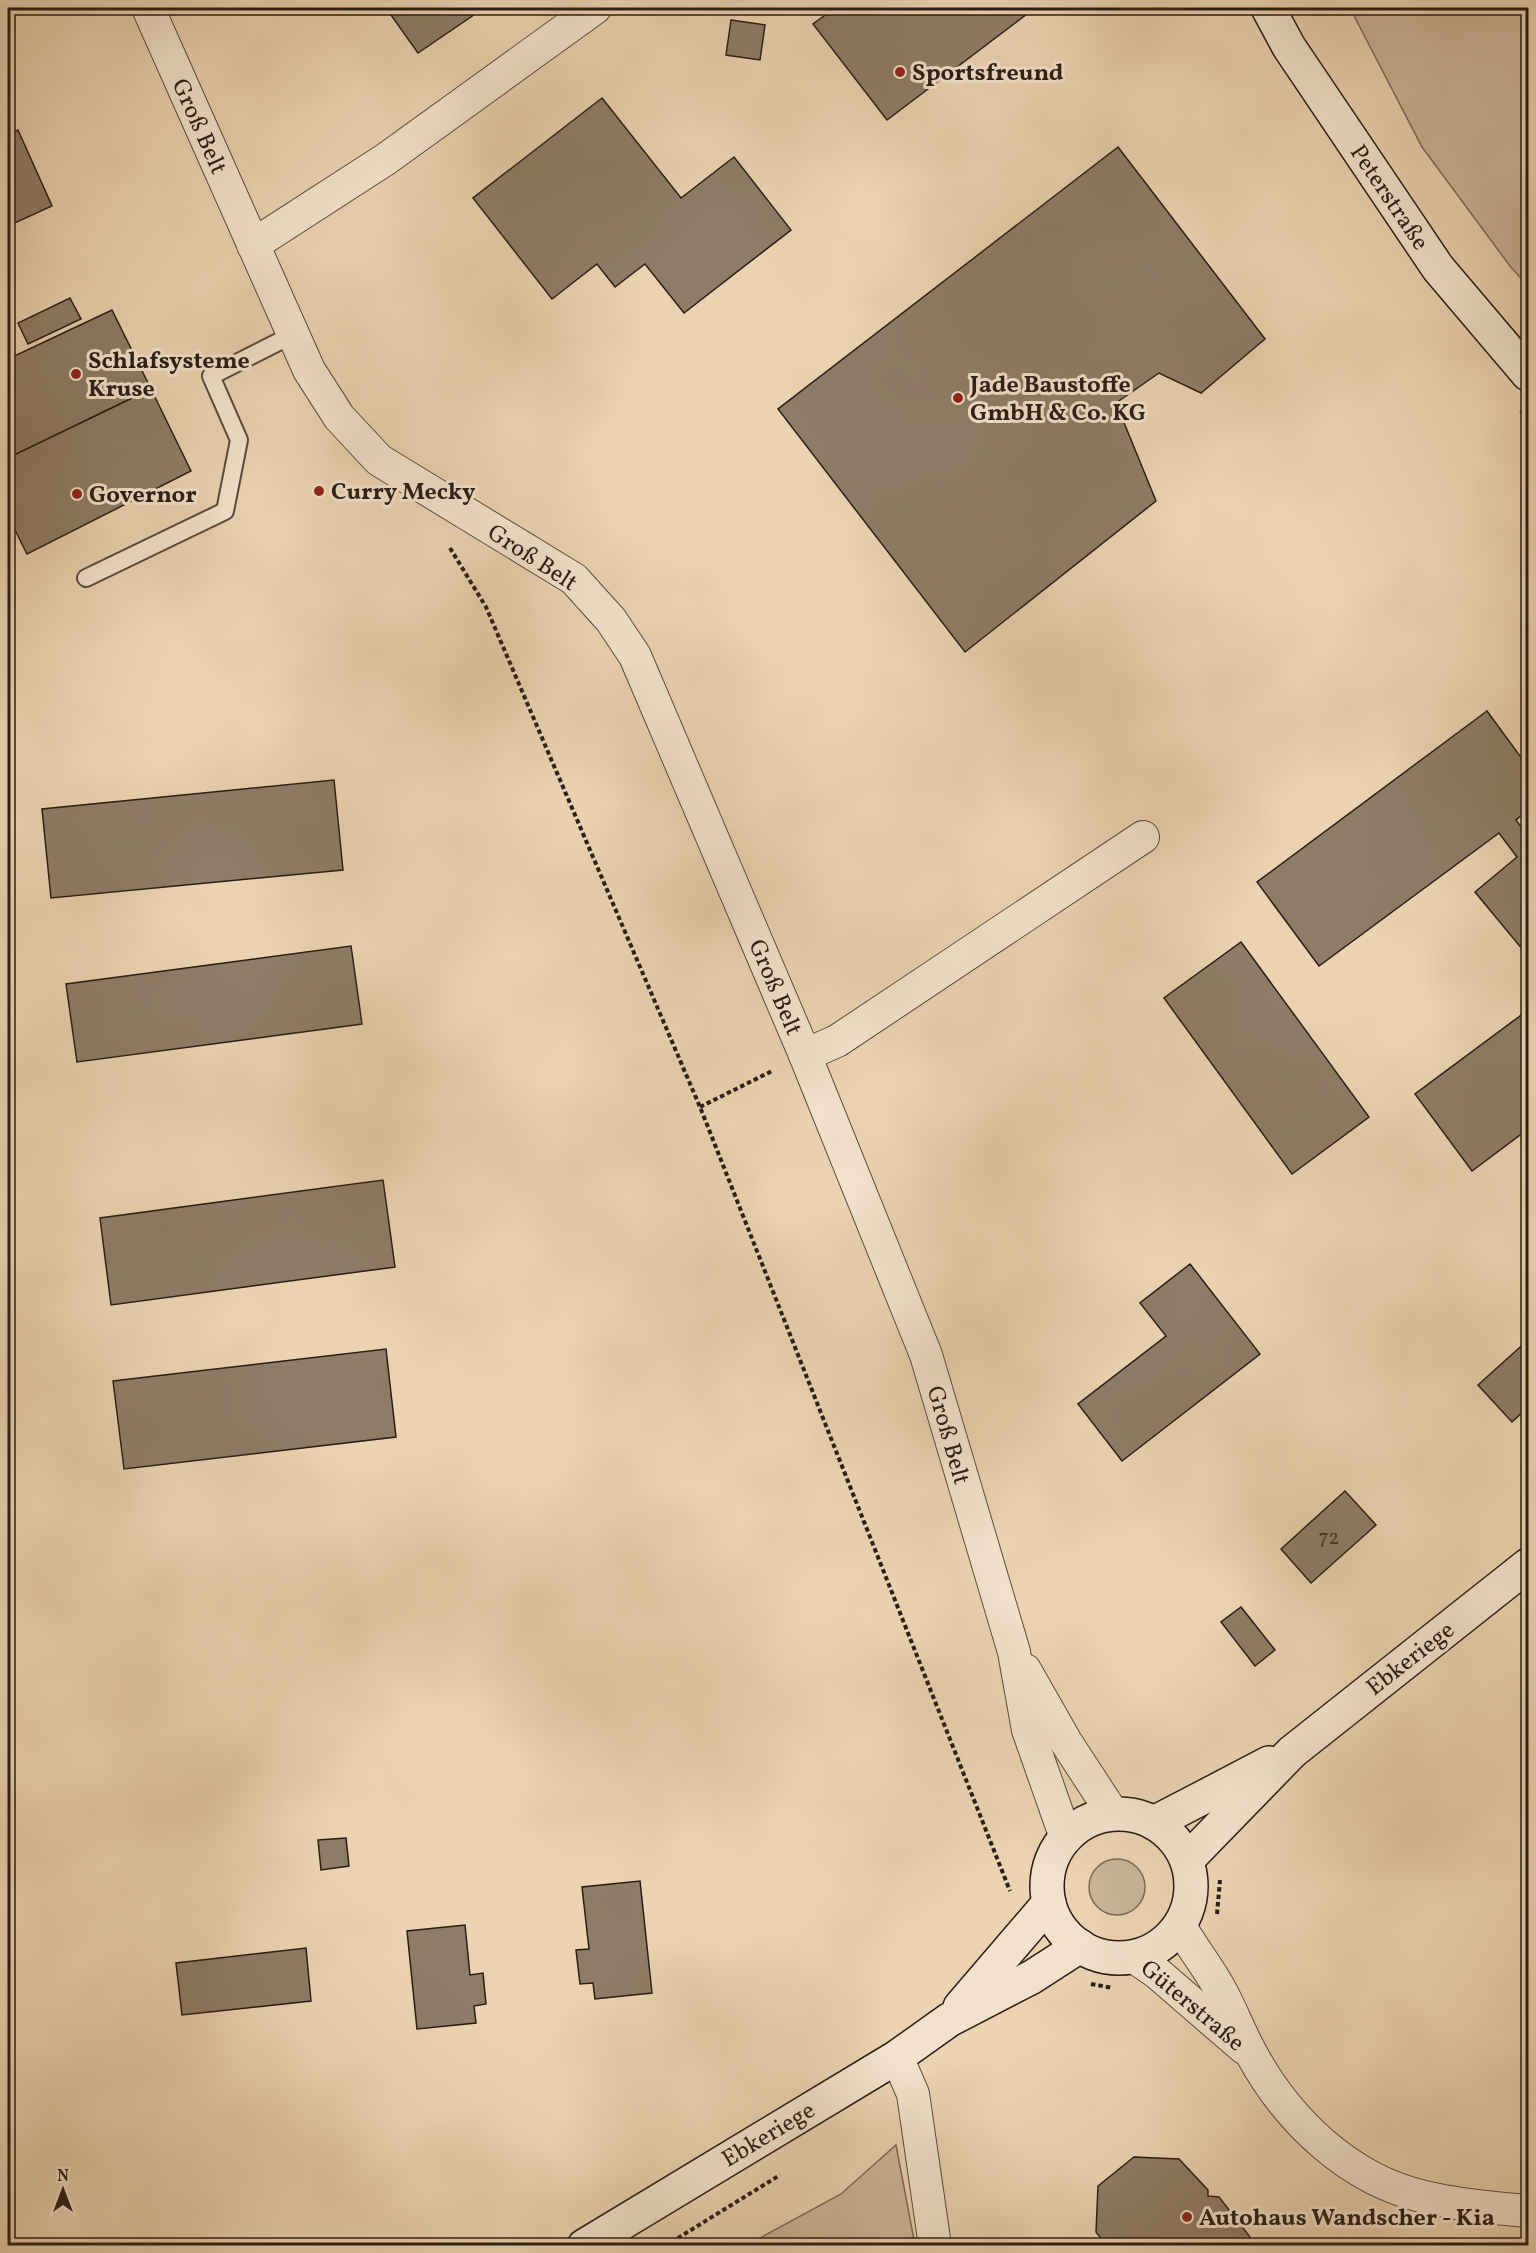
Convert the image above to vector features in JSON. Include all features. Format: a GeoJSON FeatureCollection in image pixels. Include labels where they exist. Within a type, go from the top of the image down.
{"type":"FeatureCollection","features":[{"type":"Feature","properties":{"kind":"street","name":"Groß Belt"},"geometry":{"type":"LineString","coordinates":[[148,8],[309,370],[339,417],[380,460],[574,579],[611,620],[635,656],[805,1055],[926,1355],[1014,1652],[1028,1730],[1066,1838]]}},
{"type":"Feature","properties":{"kind":"street"},"geometry":{"type":"LineString","coordinates":[[253,245],[386,159],[595,8]]}},
{"type":"Feature","properties":{"kind":"street","name":"Peterstraße"},"geometry":{"type":"LineString","coordinates":[[1268,8],[1289,47],[1438,268],[1528,374]]}},
{"type":"Feature","properties":{"kind":"street","name":"Groß Belt"},"geometry":{"type":"LineString","coordinates":[[805,1055],[837,1041],[1143,837]]}},
{"type":"Feature","properties":{"kind":"street","name":"Ebkeriege"},"geometry":{"type":"LineString","coordinates":[[1187,1860],[1292,1752],[1528,1565]]}},
{"type":"Feature","properties":{"kind":"street","name":"Groß Belt"},"geometry":{"type":"LineString","coordinates":[[1014,1652],[1066,1742],[1113,1814]]}},
{"type":"Feature","properties":{"kind":"street","name":"Ebkeriege"},"geometry":{"type":"LineString","coordinates":[[1154,1823],[1292,1752]]}},
{"type":"Feature","properties":{"kind":"street"},"geometry":{"type":"LineString","coordinates":[[1127,1814],[1154,1823],[1168,1832],[1187,1860],[1191,1883],[1189,1905],[1180,1926],[1167,1940],[1152,1950],[1134,1956],[1115,1958],[1097,1954],[1080,1946],[1066,1934],[1049,1904],[1047,1886],[1049,1869],[1056,1852],[1079,1826],[1096,1817],[1127,1814]]}},
{"type":"Feature","properties":{"kind":"street","name":"Ebkeriege"},"geometry":{"type":"LineString","coordinates":[[949,2020],[1049,1904]]}},
{"type":"Feature","properties":{"kind":"street","name":"Güterstraße"},"geometry":{"type":"LineString","coordinates":[[1180,1926],[1222,1992],[1251,2054],[1281,2098],[1314,2137],[1343,2160],[1378,2180],[1422,2197],[1472,2206],[1528,2211]]}},
{"type":"Feature","properties":{"kind":"street","name":"Ebkeriege"},"geometry":{"type":"LineString","coordinates":[[584,2246],[897,2057],[949,2020],[1032,1977],[1080,1946]]}},
{"type":"Feature","properties":{"kind":"street","name":"Güterstraße"},"geometry":{"type":"LineString","coordinates":[[1134,1956],[1156,1972],[1251,2054]]}},
{"type":"Feature","properties":{"kind":"street"},"geometry":{"type":"LineString","coordinates":[[897,2057],[913,2094],[935,2246]]}},
{"type":"Feature","properties":{"kind":"lane"},"geometry":{"type":"LineString","coordinates":[[86,578],[225,512],[238,440],[211,376],[294,334]]}},
{"type":"Feature","properties":{"kind":"path"},"geometry":{"type":"LineString","coordinates":[[444,539],[486,607],[700,1107],[1013,1897]]}},
{"type":"Feature","properties":{"kind":"path"},"geometry":{"type":"LineString","coordinates":[[700,1107],[805,1055]]}},
{"type":"Feature","properties":{"kind":"path"},"geometry":{"type":"LineString","coordinates":[[1217,1919],[1220,1881],[1224,1870]]}},
{"type":"Feature","properties":{"kind":"shaded area"},"geometry":{"type":"Polygon","coordinates":[[[1350,8],[1528,8],[1528,286],[1510,266],[1422,147],[1350,8]]]}},
{"type":"Feature","properties":{"kind":"shaded area"},"geometry":{"type":"Polygon","coordinates":[[[1111,1859],[1123,1859],[1133,1863],[1141,1871],[1145,1887],[1141,1903],[1133,1911],[1123,1915],[1111,1915],[1101,1911],[1093,1903],[1089,1893],[1089,1881],[1093,1871],[1101,1863],[1111,1859]]]}},
{"type":"Feature","properties":{"kind":"shaded area"},"geometry":{"type":"Polygon","coordinates":[[[896,2145],[915,2245],[747,2245],[841,2194],[896,2145]]]}},
{"type":"Feature","properties":{"kind":"building"},"geometry":{"type":"Polygon","coordinates":[[[386,8],[484,8],[418,53],[386,8]]]}},
{"type":"Feature","properties":{"kind":"building","name":"Sportsfreund"},"geometry":{"type":"Polygon","coordinates":[[[835,8],[1035,8],[887,120],[813,24],[835,8]]]}},
{"type":"Feature","properties":{"kind":"building"},"geometry":{"type":"Polygon","coordinates":[[[731,20],[765,25],[760,60],[726,55],[731,20]]]}},
{"type":"Feature","properties":{"kind":"building"},"geometry":{"type":"Polygon","coordinates":[[[602,98],[681,198],[734,157],[791,230],[684,313],[645,264],[615,287],[597,264],[552,299],[473,198],[602,98]]]}},
{"type":"Feature","properties":{"kind":"building"},"geometry":{"type":"Polygon","coordinates":[[[18,130],[52,206],[8,226],[8,135],[18,130]]]}},
{"type":"Feature","properties":{"kind":"building","name":"Jade Baustoffe GmbH & Co. KG"},"geometry":{"type":"Polygon","coordinates":[[[1118,147],[1265,339],[1201,393],[1159,373],[1116,403],[1156,501],[965,652],[778,409],[1118,147]]]}},
{"type":"Feature","properties":{"kind":"building"},"geometry":{"type":"Polygon","coordinates":[[[70,298],[81,319],[28,344],[18,323],[70,298]]]}},
{"type":"Feature","properties":{"kind":"building","name":"Schlafsysteme Kruse"},"geometry":{"type":"Polygon","coordinates":[[[112,310],[151,389],[8,458],[8,359],[112,310]]]}},
{"type":"Feature","properties":{"kind":"building","name":"Governor"},"geometry":{"type":"Polygon","coordinates":[[[151,389],[191,471],[27,554],[8,516],[8,458],[151,389]]]}},
{"type":"Feature","properties":{"kind":"building"},"geometry":{"type":"Polygon","coordinates":[[[1487,711],[1528,767],[1528,810],[1516,820],[1528,837],[1528,956],[1475,892],[1517,857],[1499,833],[1319,966],[1257,882],[1487,711]]]}},
{"type":"Feature","properties":{"kind":"building"},"geometry":{"type":"Polygon","coordinates":[[[334,780],[343,870],[51,898],[42,809],[334,780]]]}},
{"type":"Feature","properties":{"kind":"building"},"geometry":{"type":"Polygon","coordinates":[[[1241,942],[1369,1117],[1292,1174],[1164,998],[1241,942]]]}},
{"type":"Feature","properties":{"kind":"building"},"geometry":{"type":"Polygon","coordinates":[[[351,946],[362,1024],[77,1062],[66,984],[351,946]]]}},
{"type":"Feature","properties":{"kind":"building"},"geometry":{"type":"Polygon","coordinates":[[[1528,1010],[1528,1129],[1472,1171],[1415,1094],[1528,1010]]]}},
{"type":"Feature","properties":{"kind":"building"},"geometry":{"type":"Polygon","coordinates":[[[383,1180],[395,1267],[111,1305],[100,1218],[383,1180]]]}},
{"type":"Feature","properties":{"kind":"building"},"geometry":{"type":"Polygon","coordinates":[[[1190,1264],[1260,1354],[1122,1461],[1078,1404],[1166,1336],[1140,1303],[1190,1264]]]}},
{"type":"Feature","properties":{"kind":"building"},"geometry":{"type":"Polygon","coordinates":[[[1528,1340],[1528,1407],[1512,1422],[1478,1385],[1528,1340]]]}},
{"type":"Feature","properties":{"kind":"building"},"geometry":{"type":"Polygon","coordinates":[[[386,1349],[396,1437],[124,1469],[113,1381],[386,1349]]]}},
{"type":"Feature","properties":{"kind":"building"},"geometry":{"type":"Polygon","coordinates":[[[1345,1491],[1376,1525],[1311,1583],[1281,1549],[1345,1491]]]}},
{"type":"Feature","properties":{"kind":"building"},"geometry":{"type":"Polygon","coordinates":[[[1241,1607],[1275,1650],[1255,1666],[1221,1622],[1241,1607]]]}},
{"type":"Feature","properties":{"kind":"building"},"geometry":{"type":"Polygon","coordinates":[[[346,1838],[349,1866],[321,1870],[318,1840],[346,1838]]]}},
{"type":"Feature","properties":{"kind":"building"},"geometry":{"type":"Polygon","coordinates":[[[640,1881],[652,1993],[595,1999],[593,1983],[580,1984],[576,1950],[589,1949],[582,1887],[640,1881]]]}},
{"type":"Feature","properties":{"kind":"building"},"geometry":{"type":"Polygon","coordinates":[[[465,1925],[470,1975],[483,1973],[486,2004],[474,2006],[476,2023],[417,2029],[407,1931],[465,1925]]]}},
{"type":"Feature","properties":{"kind":"building"},"geometry":{"type":"Polygon","coordinates":[[[306,1948],[311,2001],[182,2015],[176,1963],[306,1948]]]}},
{"type":"Feature","properties":{"kind":"building"},"geometry":{"type":"Polygon","coordinates":[[[1134,2157],[1179,2159],[1208,2190],[1208,2196],[1219,2197],[1257,2246],[1107,2246],[1096,2232],[1098,2186],[1134,2157]]]}},
{"type":"Feature","properties":{"kind":"place","name":"Sportsfreund"},"geometry":{"type":"Point","coordinates":[900,72]}},
{"type":"Feature","properties":{"kind":"place","name":"Schlafsysteme Kruse"},"geometry":{"type":"Point","coordinates":[76,374]}},
{"type":"Feature","properties":{"kind":"place","name":"Jade Baustoffe GmbH & Co. KG"},"geometry":{"type":"Point","coordinates":[958,398]}},
{"type":"Feature","properties":{"kind":"place","name":"Curry Mecky"},"geometry":{"type":"Point","coordinates":[319,491]}},
{"type":"Feature","properties":{"kind":"place","name":"Governor"},"geometry":{"type":"Point","coordinates":[77,494]}},
{"type":"Feature","properties":{"kind":"place","name":"Autohaus Wandscher - Kia"},"geometry":{"type":"Point","coordinates":[1187,2217]}}]}
